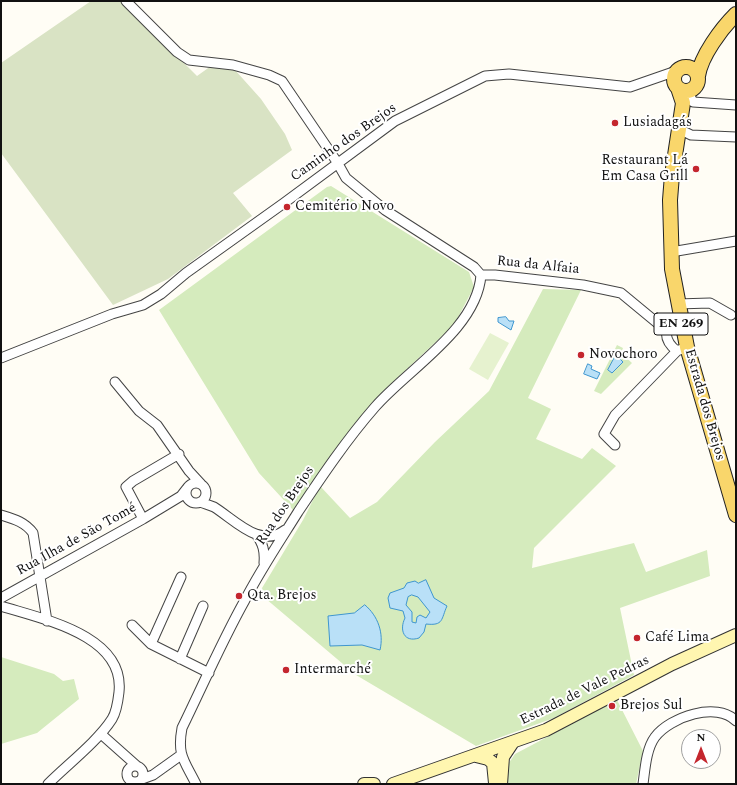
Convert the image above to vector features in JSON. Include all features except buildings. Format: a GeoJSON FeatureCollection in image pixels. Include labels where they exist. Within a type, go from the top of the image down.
{"type":"FeatureCollection","features":[{"type":"Feature","properties":{"kind":"main road","name":"EN 269"},"geometry":{"type":"LineString","coordinates":[[679,128],[683,103],[678,77],[697,60],[736,14]]}},
{"type":"Feature","properties":{"kind":"main road","name":"EN 269"},"geometry":{"type":"LineString","coordinates":[[679,128],[700,64],[718,37]]}},
{"type":"Feature","properties":{"kind":"main road"},"geometry":{"type":"LineString","coordinates":[[691,68],[694,86],[688,90],[678,77],[691,68]]}},
{"type":"Feature","properties":{"kind":"main road","name":"Estrada dos Brejos"},"geometry":{"type":"LineString","coordinates":[[679,128],[670,200],[671,252],[680,320],[682,349],[736,515]]}},
{"type":"Feature","properties":{"kind":"main road","name":"Estrada de Vale Pedras"},"geometry":{"type":"LineString","coordinates":[[393,784],[476,756],[546,730],[672,664],[736,635]]}},
{"type":"Feature","properties":{"kind":"main road","name":"Estrada de Vale Pedras"},"geometry":{"type":"LineString","coordinates":[[721,642],[736,639]]}},
{"type":"Feature","properties":{"kind":"main road"},"geometry":{"type":"LineString","coordinates":[[721,642],[736,643]]}},
{"type":"Feature","properties":{"kind":"main road"},"geometry":{"type":"LineString","coordinates":[[501,784],[503,757],[513,742]]}},
{"type":"Feature","properties":{"kind":"main road"},"geometry":{"type":"LineString","coordinates":[[476,756],[488,759],[493,763],[495,784]]}},
{"type":"Feature","properties":{"kind":"main road"},"geometry":{"type":"LineString","coordinates":[[364,784],[374,784]]}},
{"type":"Feature","properties":{"kind":"street","name":"Rua da Alfaia"},"geometry":{"type":"LineString","coordinates":[[126,1],[177,52],[189,60],[234,65],[269,75],[282,81],[337,162],[346,178],[385,210],[474,267],[481,275],[495,275],[583,285],[621,293],[667,331]]}},
{"type":"Feature","properties":{"kind":"street","name":"Caminho dos Brejos"},"geometry":{"type":"LineString","coordinates":[[1,358],[112,314],[186,274],[395,120],[485,76],[509,74],[630,87],[661,77]]}},
{"type":"Feature","properties":{"kind":"street"},"geometry":{"type":"LineString","coordinates":[[661,77],[678,77]]}},
{"type":"Feature","properties":{"kind":"street"},"geometry":{"type":"LineString","coordinates":[[661,77],[678,77]]}},
{"type":"Feature","properties":{"kind":"street"},"geometry":{"type":"LineString","coordinates":[[694,86],[693,102],[736,105]]}},
{"type":"Feature","properties":{"kind":"street"},"geometry":{"type":"LineString","coordinates":[[679,128],[692,135],[736,137]]}},
{"type":"Feature","properties":{"kind":"street"},"geometry":{"type":"LineString","coordinates":[[671,252],[736,241]]}},
{"type":"Feature","properties":{"kind":"street","name":"Rua dos Brejos"},"geometry":{"type":"LineString","coordinates":[[196,784],[181,755],[179,745],[182,728],[244,600],[276,546],[356,428],[384,397],[451,336],[464,320],[481,285],[481,275]]}},
{"type":"Feature","properties":{"kind":"street"},"geometry":{"type":"LineString","coordinates":[[677,304],[710,303],[731,315]]}},
{"type":"Feature","properties":{"kind":"street"},"geometry":{"type":"LineString","coordinates":[[615,445],[604,434],[615,415],[682,349],[668,340],[667,331],[671,322],[680,320]]}},
{"type":"Feature","properties":{"kind":"street"},"geometry":{"type":"LineString","coordinates":[[115,382],[139,411],[157,425],[179,454],[189,471],[232,520]]}},
{"type":"Feature","properties":{"kind":"street"},"geometry":{"type":"LineString","coordinates":[[143,519],[126,487],[133,481],[179,454]]}},
{"type":"Feature","properties":{"kind":"street","name":"Rua Ilha de São Tomé"},"geometry":{"type":"LineString","coordinates":[[1,598],[165,506],[181,496],[194,483],[204,487]]}},
{"type":"Feature","properties":{"kind":"street"},"geometry":{"type":"LineString","coordinates":[[196,501],[206,496],[204,487]]}},
{"type":"Feature","properties":{"kind":"street"},"geometry":{"type":"LineString","coordinates":[[188,488],[187,496],[196,501],[214,507],[261,538],[272,540],[276,546]]}},
{"type":"Feature","properties":{"kind":"street","name":"Rua Ilha de São Tomé"},"geometry":{"type":"LineString","coordinates":[[165,506],[196,501]]}},
{"type":"Feature","properties":{"kind":"street"},"geometry":{"type":"LineString","coordinates":[[1,515],[16,519],[27,526],[33,533],[47,621]]}},
{"type":"Feature","properties":{"kind":"street"},"geometry":{"type":"LineString","coordinates":[[261,538],[280,534],[288,528]]}},
{"type":"Feature","properties":{"kind":"street"},"geometry":{"type":"LineString","coordinates":[[261,538],[265,552],[264,566]]}},
{"type":"Feature","properties":{"kind":"street"},"geometry":{"type":"LineString","coordinates":[[151,644],[181,577]]}},
{"type":"Feature","properties":{"kind":"street"},"geometry":{"type":"LineString","coordinates":[[1,606],[76,631],[99,645],[114,666],[119,684],[117,703],[113,718],[101,734],[48,784]]}},
{"type":"Feature","properties":{"kind":"street"},"geometry":{"type":"LineString","coordinates":[[180,659],[203,606]]}},
{"type":"Feature","properties":{"kind":"street"},"geometry":{"type":"LineString","coordinates":[[132,625],[151,644],[209,673]]}},
{"type":"Feature","properties":{"kind":"street"},"geometry":{"type":"LineString","coordinates":[[642,784],[647,758],[654,738],[666,726],[682,717],[713,711],[730,714],[736,721]]}},
{"type":"Feature","properties":{"kind":"street"},"geometry":{"type":"LineString","coordinates":[[101,734],[144,772],[134,780]]}},
{"type":"Feature","properties":{"kind":"street"},"geometry":{"type":"LineString","coordinates":[[122,754],[134,780]]}},
{"type":"Feature","properties":{"kind":"street"},"geometry":{"type":"LineString","coordinates":[[134,780],[153,775],[181,755]]}},
{"type":"Feature","properties":{"kind":"street"},"geometry":{"type":"LineString","coordinates":[[134,780],[132,766],[139,767],[153,775]]}},
{"type":"Feature","properties":{"kind":"green space"},"geometry":{"type":"Polygon","coordinates":[[[91,1],[122,1],[197,76],[211,66],[235,70],[261,99],[285,134],[292,150],[233,193],[252,216],[168,279],[113,305],[1,153],[1,63],[91,1]]]}},
{"type":"Feature","properties":{"kind":"green space"},"geometry":{"type":"Polygon","coordinates":[[[331,186],[469,272],[474,287],[454,325],[394,381],[355,423],[293,510],[259,473],[159,310],[327,187],[331,186]]]}},
{"type":"Feature","properties":{"kind":"green space"},"geometry":{"type":"Polygon","coordinates":[[[543,289],[581,290],[528,398],[551,409],[536,439],[582,459],[592,448],[616,466],[534,548],[532,568],[634,543],[646,572],[707,550],[710,576],[620,608],[634,675],[554,718],[476,746],[356,675],[259,593],[303,520],[320,486],[350,518],[377,502],[435,442],[489,391],[543,289]]]}},
{"type":"Feature","properties":{"kind":"green space"},"geometry":{"type":"Polygon","coordinates":[[[490,333],[509,343],[488,380],[469,369],[490,333]]]}},
{"type":"Feature","properties":{"kind":"green space"},"geometry":{"type":"Polygon","coordinates":[[[617,345],[623,348],[621,353],[632,363],[601,394],[594,391],[617,345]]]}},
{"type":"Feature","properties":{"kind":"green space"},"geometry":{"type":"Polygon","coordinates":[[[1,657],[54,674],[63,681],[74,679],[79,699],[37,733],[1,744],[1,657]]]}},
{"type":"Feature","properties":{"kind":"green space"},"geometry":{"type":"Polygon","coordinates":[[[617,700],[643,751],[636,784],[506,784],[506,767],[515,754],[617,700]]]}},
{"type":"Feature","properties":{"kind":"water"},"geometry":{"type":"Polygon","coordinates":[[[506,317],[509,321],[514,321],[511,330],[498,322],[498,318],[506,317]]]}},
{"type":"Feature","properties":{"kind":"water"},"geometry":{"type":"Polygon","coordinates":[[[616,355],[623,362],[612,373],[608,370],[616,355]]]}},
{"type":"Feature","properties":{"kind":"water"},"geometry":{"type":"Polygon","coordinates":[[[588,364],[592,366],[591,369],[600,373],[597,379],[584,374],[588,364]]]}},
{"type":"Feature","properties":{"kind":"water"},"geometry":{"type":"Polygon","coordinates":[[[426,580],[434,598],[447,606],[439,623],[426,624],[424,632],[419,638],[410,639],[406,637],[403,631],[403,623],[405,618],[403,611],[390,608],[388,598],[390,593],[404,588],[407,583],[415,581],[418,583],[426,580]],[[412,595],[408,597],[406,605],[412,612],[412,622],[416,623],[417,617],[420,615],[426,618],[430,612],[418,597],[412,595]]]}},
{"type":"Feature","properties":{"kind":"water"},"geometry":{"type":"Polygon","coordinates":[[[365,605],[370,609],[379,625],[381,637],[380,650],[362,645],[330,646],[328,616],[354,613],[365,605]]]}},
{"type":"Feature","properties":{"kind":"place","name":"Lusiadagás"},"geometry":{"type":"Point","coordinates":[615,123]}},
{"type":"Feature","properties":{"kind":"place","name":"Restaurant Lá Em Casa Grill"},"geometry":{"type":"Point","coordinates":[696,169]}},
{"type":"Feature","properties":{"kind":"place","name":"Cemitério Novo"},"geometry":{"type":"Point","coordinates":[287,207]}},
{"type":"Feature","properties":{"kind":"place","name":"Novochoro"},"geometry":{"type":"Point","coordinates":[581,355]}},
{"type":"Feature","properties":{"kind":"place","name":"Qta. Brejos"},"geometry":{"type":"Point","coordinates":[239,596]}},
{"type":"Feature","properties":{"kind":"place","name":"Café Lima"},"geometry":{"type":"Point","coordinates":[637,638]}},
{"type":"Feature","properties":{"kind":"place","name":"Intermarché"},"geometry":{"type":"Point","coordinates":[286,670]}},
{"type":"Feature","properties":{"kind":"place","name":"Brejos Sul"},"geometry":{"type":"Point","coordinates":[612,706]}}]}
